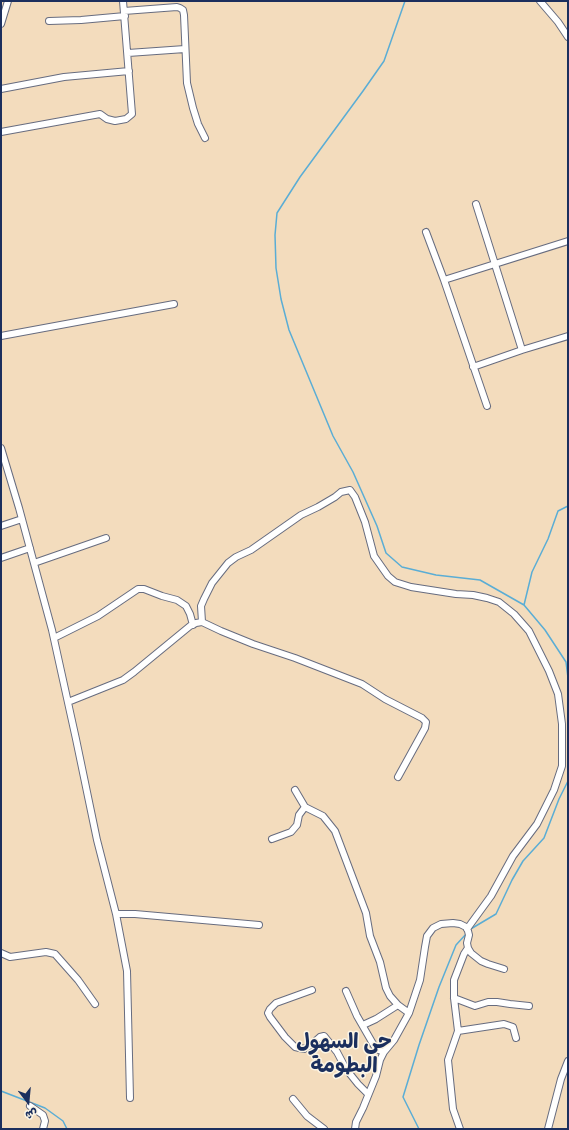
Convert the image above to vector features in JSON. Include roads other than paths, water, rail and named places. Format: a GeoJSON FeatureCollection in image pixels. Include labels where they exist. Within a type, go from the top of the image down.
{"type":"FeatureCollection","features":[{"type":"Feature","properties":{"kind":"street"},"geometry":{"type":"LineString","coordinates":[[1,24],[8,1]]}},
{"type":"Feature","properties":{"kind":"street"},"geometry":{"type":"LineString","coordinates":[[1,132],[100,114],[107,120],[126,120],[132,114],[123,1]]}},
{"type":"Feature","properties":{"kind":"street"},"geometry":{"type":"LineString","coordinates":[[540,1],[558,22],[568,37]]}},
{"type":"Feature","properties":{"kind":"street"},"geometry":{"type":"LineString","coordinates":[[49,21],[81,20],[180,8],[184,15],[184,49],[187,83],[198,124],[205,138]]}},
{"type":"Feature","properties":{"kind":"street"},"geometry":{"type":"LineString","coordinates":[[128,53],[184,49]]}},
{"type":"Feature","properties":{"kind":"street"},"geometry":{"type":"LineString","coordinates":[[1,89],[64,77],[129,71]]}},
{"type":"Feature","properties":{"kind":"street"},"geometry":{"type":"LineString","coordinates":[[476,204],[522,350]]}},
{"type":"Feature","properties":{"kind":"street"},"geometry":{"type":"LineString","coordinates":[[426,232],[487,406]]}},
{"type":"Feature","properties":{"kind":"street"},"geometry":{"type":"LineString","coordinates":[[444,280],[568,241]]}},
{"type":"Feature","properties":{"kind":"street"},"geometry":{"type":"LineString","coordinates":[[1,336],[174,304]]}},
{"type":"Feature","properties":{"kind":"street"},"geometry":{"type":"LineString","coordinates":[[473,367],[568,336]]}},
{"type":"Feature","properties":{"kind":"street"},"geometry":{"type":"LineString","coordinates":[[1,448],[54,638],[97,840],[116,914],[127,971],[130,1098]]}},
{"type":"Feature","properties":{"kind":"street"},"geometry":{"type":"LineString","coordinates":[[1,473],[8,470]]}},
{"type":"Feature","properties":{"kind":"street"},"geometry":{"type":"LineString","coordinates":[[202,622],[200,606],[212,583],[228,563],[236,557],[251,550],[301,515],[318,507],[341,492],[350,490],[355,497],[365,522],[374,556],[388,576],[395,582],[411,587],[456,594],[473,594],[499,602],[514,614],[529,631],[549,671],[558,694],[562,724],[562,766],[554,790],[537,824],[513,856],[491,896],[467,928]]}},
{"type":"Feature","properties":{"kind":"street"},"geometry":{"type":"LineString","coordinates":[[1,526],[22,519]]}},
{"type":"Feature","properties":{"kind":"street"},"geometry":{"type":"LineString","coordinates":[[34,563],[106,538]]}},
{"type":"Feature","properties":{"kind":"street"},"geometry":{"type":"LineString","coordinates":[[1,558],[30,548]]}},
{"type":"Feature","properties":{"kind":"street"},"geometry":{"type":"LineString","coordinates":[[54,638],[98,616],[138,589],[144,589],[177,600],[186,606],[193,625]]}},
{"type":"Feature","properties":{"kind":"street"},"geometry":{"type":"LineString","coordinates":[[68,702],[123,680],[193,625],[202,622],[253,644],[295,658],[362,684],[385,699],[422,718],[426,722],[425,728],[398,777]]}},
{"type":"Feature","properties":{"kind":"street"},"geometry":{"type":"LineString","coordinates":[[296,790],[305,807],[323,816],[336,834],[366,913],[370,936],[380,962],[386,988],[390,996],[398,1005],[409,1013]]}},
{"type":"Feature","properties":{"kind":"street"},"geometry":{"type":"LineString","coordinates":[[272,839],[291,832],[297,825],[299,815],[305,807]]}},
{"type":"Feature","properties":{"kind":"street"},"geometry":{"type":"LineString","coordinates":[[116,914],[135,914],[259,925]]}},
{"type":"Feature","properties":{"kind":"street"},"geometry":{"type":"LineString","coordinates":[[355,1129],[356,1122],[364,1108],[376,1076],[380,1060],[384,1052],[394,1040],[409,1013],[420,980],[427,936],[433,928],[442,924],[460,924],[467,928],[469,936],[467,943],[472,954],[488,964],[504,968]]}},
{"type":"Feature","properties":{"kind":"street"},"geometry":{"type":"LineString","coordinates":[[460,1129],[453,1109],[448,1060],[458,1031],[454,998],[454,980],[464,954],[468,948]]}},
{"type":"Feature","properties":{"kind":"street"},"geometry":{"type":"LineString","coordinates":[[1,953],[10,957],[46,952],[55,954],[78,980],[95,1004]]}},
{"type":"Feature","properties":{"kind":"street"},"geometry":{"type":"LineString","coordinates":[[312,990],[276,1003],[268,1013],[270,1018],[295,1047],[304,1049],[320,1037],[324,1036],[337,1052],[346,1069],[368,1094]]}},
{"type":"Feature","properties":{"kind":"street"},"geometry":{"type":"LineString","coordinates":[[346,991],[357,1016],[376,1049],[384,1052]]}},
{"type":"Feature","properties":{"kind":"street"},"geometry":{"type":"LineString","coordinates":[[454,998],[475,1006],[488,1002],[529,1006]]}},
{"type":"Feature","properties":{"kind":"street"},"geometry":{"type":"LineString","coordinates":[[363,1026],[398,1005]]}},
{"type":"Feature","properties":{"kind":"street"},"geometry":{"type":"LineString","coordinates":[[458,1031],[504,1024],[513,1027],[516,1038]]}},
{"type":"Feature","properties":{"kind":"street"},"geometry":{"type":"LineString","coordinates":[[548,1129],[561,1079],[568,1061]]}},
{"type":"Feature","properties":{"kind":"street"},"geometry":{"type":"LineString","coordinates":[[293,1099],[307,1116],[324,1129]]}},
{"type":"Feature","properties":{"kind":"street"},"geometry":{"type":"LineString","coordinates":[[30,1106],[43,1115],[45,1121],[43,1129]]}},
{"type":"Feature","properties":{"kind":"waterway"},"geometry":{"type":"LineString","coordinates":[[405,1],[384,61],[300,177],[277,213],[275,235],[276,268],[281,299],[289,330],[333,436],[353,472],[377,526],[386,553],[402,567],[436,575],[480,580],[524,605],[545,630],[566,662],[568,678]]}},
{"type":"Feature","properties":{"kind":"waterway"},"geometry":{"type":"LineString","coordinates":[[524,605],[532,572],[548,539],[558,511],[568,506]]}},
{"type":"Feature","properties":{"kind":"waterway"},"geometry":{"type":"LineString","coordinates":[[469,930],[496,914],[523,861],[544,838],[559,799],[568,781]]}},
{"type":"Feature","properties":{"kind":"waterway"},"geometry":{"type":"LineString","coordinates":[[419,1129],[403,1097],[439,987],[456,945],[467,933]]}},
{"type":"Feature","properties":{"kind":"waterway"},"geometry":{"type":"LineString","coordinates":[[1,1091],[45,1108],[63,1121],[67,1129]]}},
{"type":"Feature","properties":{"kind":"district","name":"حي السهول البطومة"},"geometry":{"type":"Point","coordinates":[344,1055]}}]}
